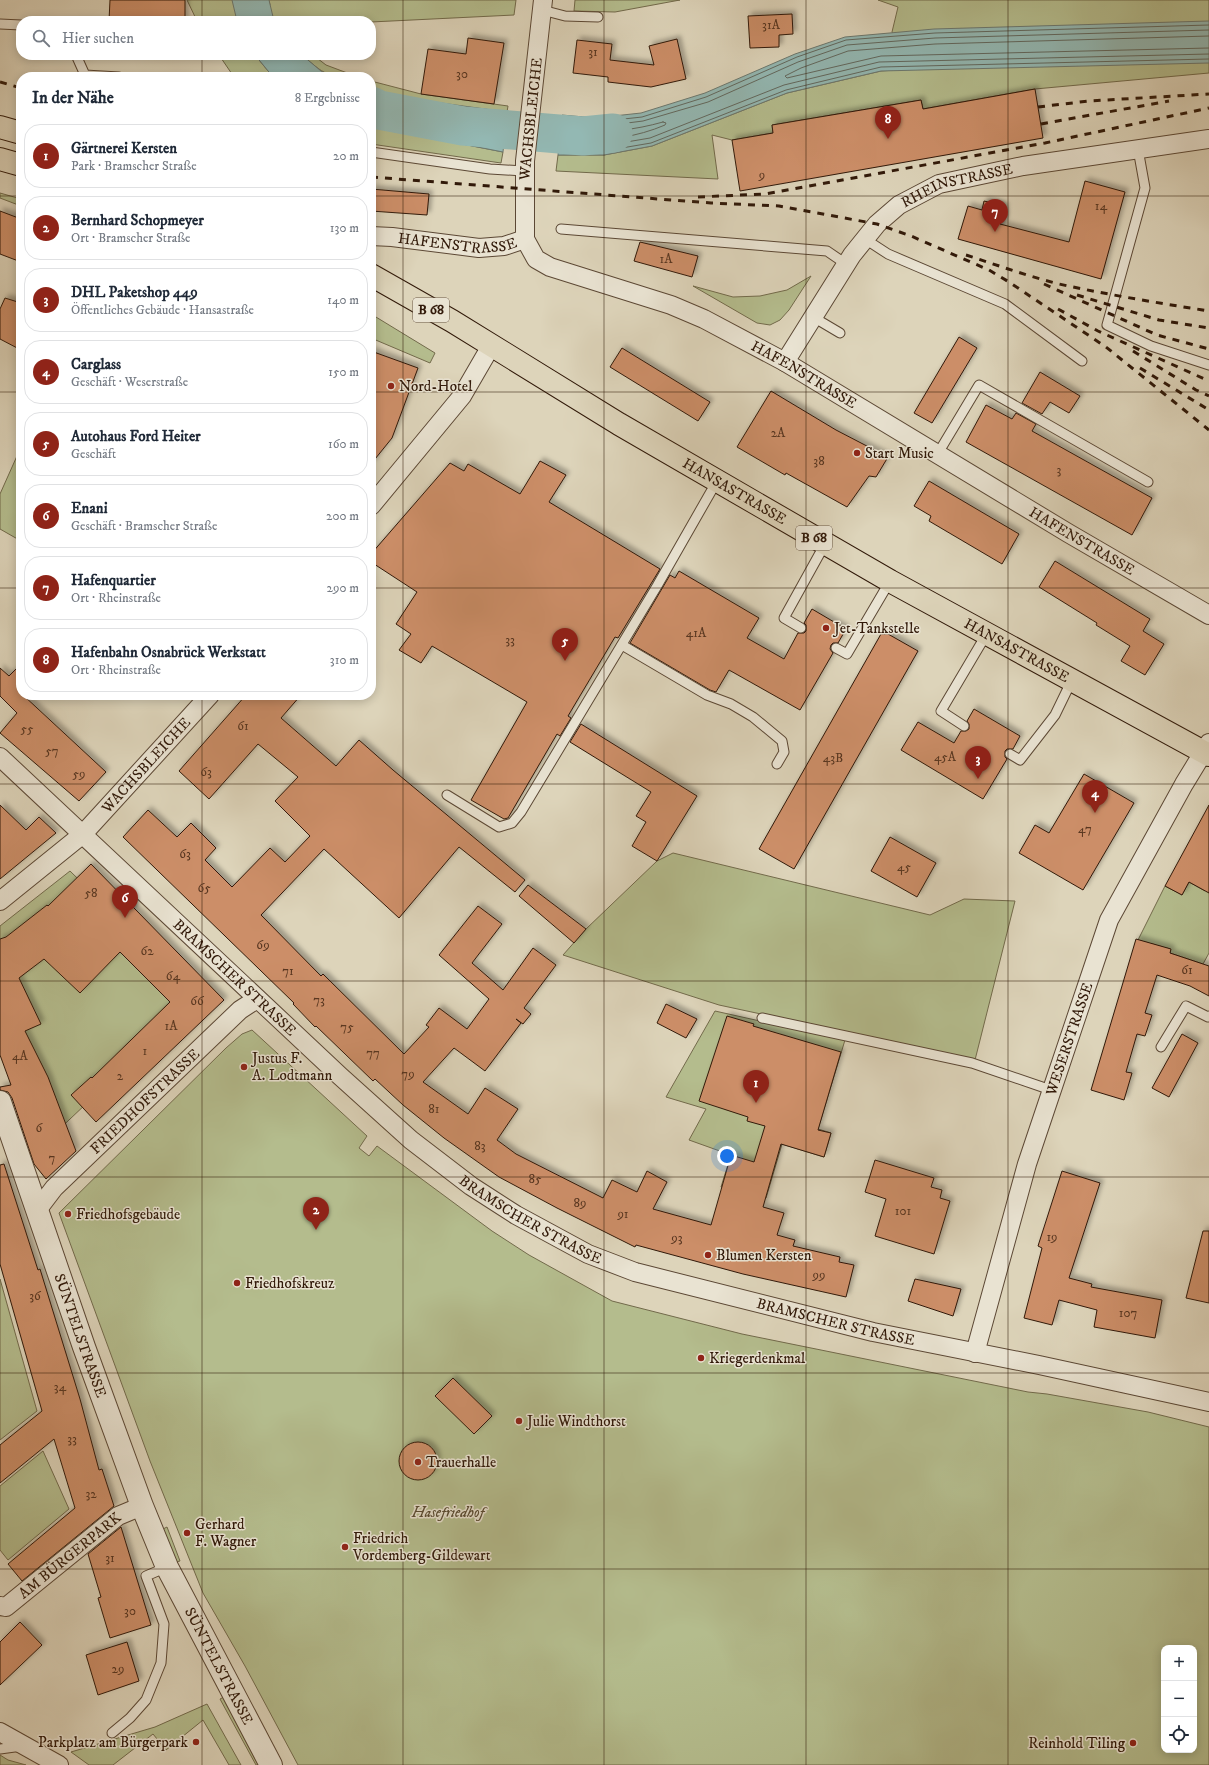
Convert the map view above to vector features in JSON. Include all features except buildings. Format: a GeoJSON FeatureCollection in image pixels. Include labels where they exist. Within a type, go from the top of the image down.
{"type":"FeatureCollection","features":[{"type":"Feature","properties":{"kind":"main road"},"geometry":{"type":"LineString","coordinates":[[0,127],[16,132]]}},
{"type":"Feature","properties":{"kind":"main road"},"geometry":{"type":"LineString","coordinates":[[0,159],[16,164]]}},
{"type":"Feature","properties":{"kind":"main road","name":"HANSASTRASSE"},"geometry":{"type":"LineString","coordinates":[[376,278],[612,420],[890,581],[986,635],[1207,750]]}},
{"type":"Feature","properties":{"kind":"street","name":"WACHSBLEICHE"},"geometry":{"type":"LineString","coordinates":[[525,239],[525,166],[543,5]]}},
{"type":"Feature","properties":{"kind":"street","name":"RHEINSTRASSE"},"geometry":{"type":"LineString","coordinates":[[785,362],[846,264],[877,224],[899,205],[939,184],[1023,166],[1209,139]]}},
{"type":"Feature","properties":{"kind":"street","name":"HAFENSTRASSE"},"geometry":{"type":"LineString","coordinates":[[376,236],[479,248],[504,246],[525,239],[536,259],[550,267],[671,305],[704,319],[785,362],[937,455],[1209,615]]}},
{"type":"Feature","properties":{"kind":"street"},"geometry":{"type":"LineString","coordinates":[[376,500],[462,396],[491,346]]}},
{"type":"Feature","properties":{"kind":"street","name":"WACHSBLEICHE"},"geometry":{"type":"LineString","coordinates":[[0,901],[82,834],[205,700]]}},
{"type":"Feature","properties":{"kind":"street","name":"WESERSTRASSE"},"geometry":{"type":"LineString","coordinates":[[975,1353],[1027,1164],[1109,920],[1207,750]]}},
{"type":"Feature","properties":{"kind":"street","name":"BRAMSCHER STRASSE"},"geometry":{"type":"LineString","coordinates":[[0,757],[257,999],[411,1140],[448,1169],[516,1215],[588,1254],[635,1272],[873,1332],[1054,1368],[1209,1402]]}},
{"type":"Feature","properties":{"kind":"street","name":"FRIEDHOFSTRASSE"},"geometry":{"type":"LineString","coordinates":[[38,1209],[54,1188],[240,1010],[257,999]]}},
{"type":"Feature","properties":{"kind":"street","name":"SÜNTELSTRASSE"},"geometry":{"type":"LineString","coordinates":[[0,1102],[38,1209],[84,1347],[142,1506],[167,1567],[270,1765]]}},
{"type":"Feature","properties":{"kind":"street","name":"AM BÜRGERPARK"},"geometry":{"type":"LineString","coordinates":[[0,1606],[6,1606],[118,1516],[142,1506]]}},
{"type":"Feature","properties":{"kind":"street"},"geometry":{"type":"LineString","coordinates":[[0,1732],[59,1765]]}},
{"type":"Feature","properties":{"kind":"lane"},"geometry":{"type":"LineString","coordinates":[[543,5],[565,16],[598,17]]}},
{"type":"Feature","properties":{"kind":"lane"},"geometry":{"type":"LineString","coordinates":[[0,24],[16,25]]}},
{"type":"Feature","properties":{"kind":"lane"},"geometry":{"type":"LineString","coordinates":[[78,60],[84,72]]}},
{"type":"Feature","properties":{"kind":"lane"},"geometry":{"type":"LineString","coordinates":[[1138,149],[1145,188],[1107,325],[1150,346],[1209,365]]}},
{"type":"Feature","properties":{"kind":"lane"},"geometry":{"type":"LineString","coordinates":[[376,153],[490,169],[525,166]]}},
{"type":"Feature","properties":{"kind":"lane"},"geometry":{"type":"LineString","coordinates":[[561,229],[827,252],[846,264]]}},
{"type":"Feature","properties":{"kind":"lane"},"geometry":{"type":"LineString","coordinates":[[865,239],[888,254],[1005,304],[1082,361]]}},
{"type":"Feature","properties":{"kind":"lane"},"geometry":{"type":"LineString","coordinates":[[813,317],[840,333]]}},
{"type":"Feature","properties":{"kind":"lane"},"geometry":{"type":"LineString","coordinates":[[937,455],[979,385],[1148,482]]}},
{"type":"Feature","properties":{"kind":"lane"},"geometry":{"type":"LineString","coordinates":[[447,795],[499,827],[512,823],[522,812],[622,644],[716,481]]}},
{"type":"Feature","properties":{"kind":"lane"},"geometry":{"type":"LineString","coordinates":[[801,628],[784,618],[825,544]]}},
{"type":"Feature","properties":{"kind":"lane"},"geometry":{"type":"LineString","coordinates":[[836,648],[847,654],[890,581]]}},
{"type":"Feature","properties":{"kind":"lane"},"geometry":{"type":"LineString","coordinates":[[964,726],[941,711],[986,635]]}},
{"type":"Feature","properties":{"kind":"lane"},"geometry":{"type":"LineString","coordinates":[[622,644],[707,695],[730,704],[760,722],[782,741],[784,752],[777,764]]}},
{"type":"Feature","properties":{"kind":"lane"},"geometry":{"type":"LineString","coordinates":[[1010,754],[1020,760],[1055,715],[1072,680]]}},
{"type":"Feature","properties":{"kind":"lane"},"geometry":{"type":"LineString","coordinates":[[1161,1047],[1186,1006],[1208,1017],[1209,1016]]}},
{"type":"Feature","properties":{"kind":"lane"},"geometry":{"type":"LineString","coordinates":[[762,1018],[972,1063],[1051,1090]]}},
{"type":"Feature","properties":{"kind":"lane","name":"SÜNTELSTRASSE"},"geometry":{"type":"LineString","coordinates":[[112,1733],[130,1718],[146,1700],[161,1663],[164,1624],[146,1576],[167,1567]]}},
{"type":"Feature","properties":{"kind":"lane"},"geometry":{"type":"LineString","coordinates":[[0,1749],[26,1746]]}},
{"type":"Feature","properties":{"kind":"green space"},"geometry":{"type":"Polygon","coordinates":[[[187,0],[258,0],[270,5],[269,0],[516,0],[514,15],[376,22],[376,16],[195,16],[187,0]]]}},
{"type":"Feature","properties":{"kind":"green space"},"geometry":{"type":"Polygon","coordinates":[[[575,0],[680,0],[615,12],[574,11],[575,0]]]}},
{"type":"Feature","properties":{"kind":"green space"},"geometry":{"type":"Polygon","coordinates":[[[878,0],[1209,0],[1209,73],[1035,89],[923,109],[921,100],[772,125],[773,133],[732,140],[712,135],[718,179],[556,171],[558,155],[604,155],[652,146],[787,93],[881,71],[910,69],[892,32],[898,7],[878,0]]]}},
{"type":"Feature","properties":{"kind":"green space"},"geometry":{"type":"Polygon","coordinates":[[[222,60],[259,60],[269,72],[231,72],[222,60]]]}},
{"type":"Feature","properties":{"kind":"green space"},"geometry":{"type":"Polygon","coordinates":[[[308,60],[320,60],[326,65],[345,72],[324,72],[308,60]]]}},
{"type":"Feature","properties":{"kind":"green space"},"geometry":{"type":"Polygon","coordinates":[[[376,82],[421,94],[508,106],[507,112],[404,98],[376,91],[376,82]]]}},
{"type":"Feature","properties":{"kind":"green space"},"geometry":{"type":"Polygon","coordinates":[[[376,127],[503,152],[501,163],[376,145],[376,127]]]}},
{"type":"Feature","properties":{"kind":"green space"},"geometry":{"type":"Polygon","coordinates":[[[0,193],[16,198],[16,204],[0,198],[0,193]]]}},
{"type":"Feature","properties":{"kind":"green space"},"geometry":{"type":"Polygon","coordinates":[[[811,276],[789,310],[780,320],[770,325],[757,323],[693,286],[733,297],[760,296],[787,290],[811,276]]]}},
{"type":"Feature","properties":{"kind":"green space"},"geometry":{"type":"Polygon","coordinates":[[[376,317],[435,353],[430,363],[376,340],[376,317]]]}},
{"type":"Feature","properties":{"kind":"green space"},"geometry":{"type":"Polygon","coordinates":[[[16,458],[16,538],[0,529],[0,494],[16,458]]]}},
{"type":"Feature","properties":{"kind":"green space"},"geometry":{"type":"Polygon","coordinates":[[[673,853],[930,915],[964,899],[1015,901],[975,1060],[719,1005],[563,955],[586,929],[657,861],[673,853]]]}},
{"type":"Feature","properties":{"kind":"green space"},"geometry":{"type":"Polygon","coordinates":[[[70,871],[199,997],[51,1137],[0,992],[0,926],[70,871]]]}},
{"type":"Feature","properties":{"kind":"green space"},"geometry":{"type":"Polygon","coordinates":[[[1189,882],[1205,891],[1209,884],[1209,953],[1203,964],[1170,953],[1170,949],[1138,940],[1165,886],[1182,895],[1189,882]]]}},
{"type":"Feature","properties":{"kind":"green space"},"geometry":{"type":"Polygon","coordinates":[[[715,1011],[845,1040],[818,1129],[831,1133],[824,1157],[782,1144],[766,1198],[721,1187],[731,1155],[689,1140],[706,1109],[666,1097],[715,1011]]]}},
{"type":"Feature","properties":{"kind":"green space","name":"Hasefriedhof"},"geometry":{"type":"Polygon","coordinates":[[[252,1030],[367,1136],[359,1148],[369,1156],[377,1146],[492,1231],[529,1255],[612,1301],[742,1334],[1028,1392],[1148,1412],[1209,1427],[1209,1765],[298,1765],[245,1666],[203,1593],[150,1461],[59,1213],[242,1034],[252,1030]]]}},
{"type":"Feature","properties":{"kind":"green space"},"geometry":{"type":"Polygon","coordinates":[[[0,1279],[37,1411],[0,1440],[0,1279]]]}},
{"type":"Feature","properties":{"kind":"green space"},"geometry":{"type":"Polygon","coordinates":[[[43,1451],[69,1509],[8,1560],[0,1550],[0,1486],[43,1451]]]}},
{"type":"Feature","properties":{"kind":"green space"},"geometry":{"type":"Polygon","coordinates":[[[167,1527],[180,1561],[176,1562],[163,1529],[167,1527]]]}},
{"type":"Feature","properties":{"kind":"green space"},"geometry":{"type":"Polygon","coordinates":[[[226,1696],[264,1765],[256,1765],[220,1699],[226,1696]]]}},
{"type":"Feature","properties":{"kind":"green space"},"geometry":{"type":"Polygon","coordinates":[[[207,1704],[241,1765],[229,1765],[203,1720],[166,1750],[153,1734],[113,1765],[89,1765],[71,1752],[155,1727],[207,1704]]]}},
{"type":"Feature","properties":{"kind":"green space"},"geometry":{"type":"Polygon","coordinates":[[[0,1755],[8,1760],[26,1765],[0,1765],[0,1755]]]}},
{"type":"Feature","properties":{"kind":"water"},"geometry":{"type":"Polygon","coordinates":[[[232,0],[269,0],[273,16],[236,16],[232,0]]]}},
{"type":"Feature","properties":{"kind":"water"},"geometry":{"type":"Polygon","coordinates":[[[1209,21],[1209,63],[881,71],[787,93],[652,146],[604,155],[558,155],[562,115],[595,118],[641,113],[705,93],[795,54],[845,37],[934,29],[1209,21]]]}},
{"type":"Feature","properties":{"kind":"water"},"geometry":{"type":"Polygon","coordinates":[[[259,60],[308,60],[323,72],[269,72],[259,60]]]}},
{"type":"Feature","properties":{"kind":"water"},"geometry":{"type":"Polygon","coordinates":[[[376,91],[434,102],[507,112],[503,152],[376,127],[376,91]]]}},
{"type":"Feature","properties":{"kind":"waterway"},"geometry":{"type":"LineString","coordinates":[[376,108],[463,126],[583,136],[613,133]]}},
{"type":"Feature","properties":{"kind":"railway"},"geometry":{"type":"LineString","coordinates":[[0,82],[16,87]]}},
{"type":"Feature","properties":{"kind":"railway"},"geometry":{"type":"LineString","coordinates":[[1038,107],[1089,101],[1209,94]]}},
{"type":"Feature","properties":{"kind":"railway"},"geometry":{"type":"LineString","coordinates":[[1041,124],[1169,101]]}},
{"type":"Feature","properties":{"kind":"railway"},"geometry":{"type":"LineString","coordinates":[[698,197],[765,194],[1045,143],[1209,108]]}},
{"type":"Feature","properties":{"kind":"railway"},"geometry":{"type":"LineString","coordinates":[[376,177],[711,203],[779,206],[877,224],[911,236],[989,270],[1009,282],[1106,347],[1209,430]]}},
{"type":"Feature","properties":{"kind":"railway"},"geometry":{"type":"LineString","coordinates":[[966,255],[1059,284],[1209,311]]}},
{"type":"Feature","properties":{"kind":"railway"},"geometry":{"type":"LineString","coordinates":[[1044,284],[1157,335],[1209,349]]}},
{"type":"Feature","properties":{"kind":"railway"},"geometry":{"type":"LineString","coordinates":[[1077,295],[1159,320],[1209,328]]}},
{"type":"Feature","properties":{"kind":"railway"},"geometry":{"type":"LineString","coordinates":[[1058,309],[1098,331],[1209,381]]}},
{"type":"Feature","properties":{"kind":"railway"},"geometry":{"type":"LineString","coordinates":[[1133,351],[1196,390],[1209,396]]}},
{"type":"Feature","properties":{"kind":"railway"},"geometry":{"type":"LineString","coordinates":[[1140,368],[1209,410]]}},
{"type":"Feature","properties":{"kind":"place","name":"Hafenbahn Osnabrück Werkstatt"},"geometry":{"type":"Point","coordinates":[888,139]}},
{"type":"Feature","properties":{"kind":"place","name":"Hafenquartier"},"geometry":{"type":"Point","coordinates":[995,232]}},
{"type":"Feature","properties":{"kind":"place","name":"Nord-Hotel"},"geometry":{"type":"Point","coordinates":[391,386]}},
{"type":"Feature","properties":{"kind":"place","name":"Start Music"},"geometry":{"type":"Point","coordinates":[857,453]}},
{"type":"Feature","properties":{"kind":"place","name":"Jet-Tankstelle"},"geometry":{"type":"Point","coordinates":[826,628]}},
{"type":"Feature","properties":{"kind":"place","name":"Autohaus Ford Heiter"},"geometry":{"type":"Point","coordinates":[565,661]}},
{"type":"Feature","properties":{"kind":"place","name":"DHL Paketshop 449"},"geometry":{"type":"Point","coordinates":[978,779]}},
{"type":"Feature","properties":{"kind":"place","name":"Carglass"},"geometry":{"type":"Point","coordinates":[1095,813]}},
{"type":"Feature","properties":{"kind":"place","name":"Enani"},"geometry":{"type":"Point","coordinates":[125,918]}},
{"type":"Feature","properties":{"kind":"place","name":"Justus F. A. Lodtmann"},"geometry":{"type":"Point","coordinates":[244,1067]}},
{"type":"Feature","properties":{"kind":"place","name":"Gärtnerei Kersten"},"geometry":{"type":"Point","coordinates":[756,1103]}},
{"type":"Feature","properties":{"kind":"place","name":"Friedhofsgebäude"},"geometry":{"type":"Point","coordinates":[68,1214]}},
{"type":"Feature","properties":{"kind":"place","name":"Bernhard Schopmeyer"},"geometry":{"type":"Point","coordinates":[316,1230]}},
{"type":"Feature","properties":{"kind":"place","name":"Blumen Kersten"},"geometry":{"type":"Point","coordinates":[708,1255]}},
{"type":"Feature","properties":{"kind":"place","name":"Friedhofskreuz"},"geometry":{"type":"Point","coordinates":[237,1283]}},
{"type":"Feature","properties":{"kind":"place","name":"Kriegerdenkmal"},"geometry":{"type":"Point","coordinates":[701,1358]}},
{"type":"Feature","properties":{"kind":"place","name":"Julie Windthorst"},"geometry":{"type":"Point","coordinates":[519,1421]}},
{"type":"Feature","properties":{"kind":"place","name":"Trauerhalle"},"geometry":{"type":"Point","coordinates":[418,1462]}},
{"type":"Feature","properties":{"kind":"place","name":"Gerhard F. Wagner"},"geometry":{"type":"Point","coordinates":[187,1533]}},
{"type":"Feature","properties":{"kind":"place","name":"Friedrich Vordemberg-Gildewart"},"geometry":{"type":"Point","coordinates":[345,1547]}},
{"type":"Feature","properties":{"kind":"place","name":"Parkplatz am Bürgerpark"},"geometry":{"type":"Point","coordinates":[196,1742]}},
{"type":"Feature","properties":{"kind":"place","name":"Reinhold Tiling"},"geometry":{"type":"Point","coordinates":[1133,1743]}}]}
